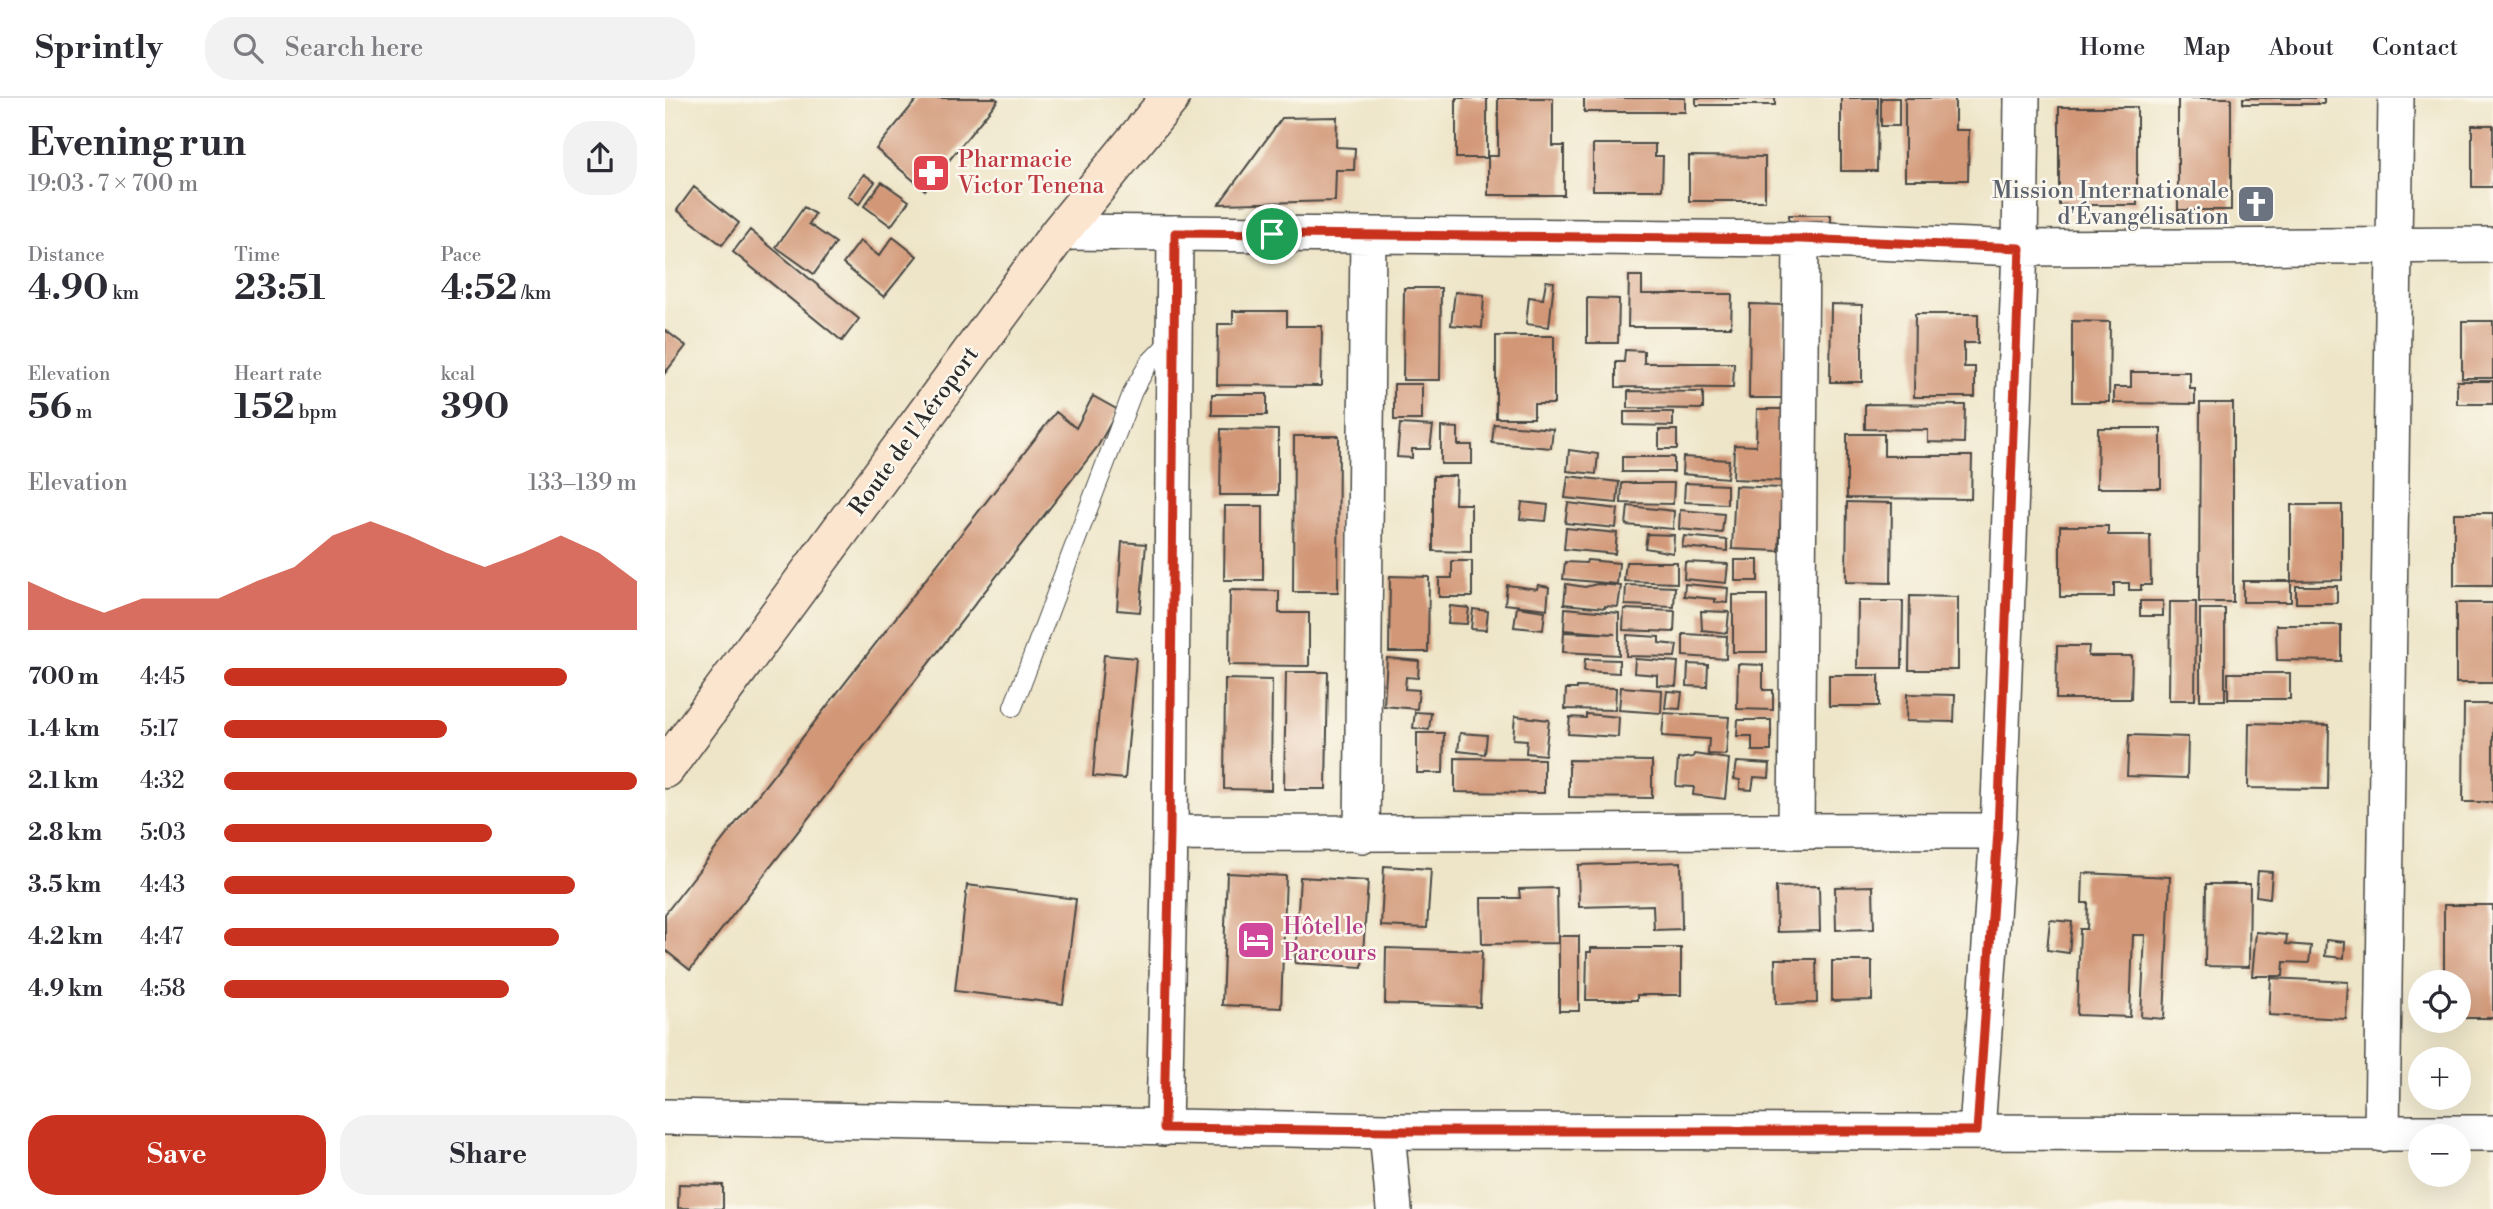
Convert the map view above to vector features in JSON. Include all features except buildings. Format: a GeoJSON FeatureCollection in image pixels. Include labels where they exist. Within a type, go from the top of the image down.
{"type":"FeatureCollection","features":[{"type":"Feature","properties":{"kind":"main road","name":"Route de l'Aéroport"},"geometry":{"type":"LineString","coordinates":[[665,769],[1060,232],[1170,98]]}},
{"type":"Feature","properties":{"kind":"street"},"geometry":{"type":"LineString","coordinates":[[1977,1131],[1998,831],[2020,248],[2022,98]]}},
{"type":"Feature","properties":{"kind":"street"},"geometry":{"type":"LineString","coordinates":[[2382,1134],[2396,98]]}},
{"type":"Feature","properties":{"kind":"street"},"geometry":{"type":"LineString","coordinates":[[1060,232],[1801,239],[2020,248],[2493,245]]}},
{"type":"Feature","properties":{"kind":"street"},"geometry":{"type":"LineString","coordinates":[[1164,1128],[1170,833],[1175,233]]}},
{"type":"Feature","properties":{"kind":"street"},"geometry":{"type":"LineString","coordinates":[[1362,835],[1368,235]]}},
{"type":"Feature","properties":{"kind":"street"},"geometry":{"type":"LineString","coordinates":[[1796,830],[1801,239]]}},
{"type":"Feature","properties":{"kind":"street"},"geometry":{"type":"LineString","coordinates":[[1170,833],[1362,835],[1796,830],[1998,831]]}},
{"type":"Feature","properties":{"kind":"street"},"geometry":{"type":"LineString","coordinates":[[665,1117],[1387,1131],[2493,1133]]}},
{"type":"Feature","properties":{"kind":"street"},"geometry":{"type":"LineString","coordinates":[[1387,1131],[1394,1209]]}},
{"type":"Feature","properties":{"kind":"lane"},"geometry":{"type":"LineString","coordinates":[[1013,708],[1133,391],[1149,363],[1174,337]]}},
{"type":"Feature","properties":{"kind":"place","name":"Pharmacie Victor Tenena"},"geometry":{"type":"Point","coordinates":[931,173]}},
{"type":"Feature","properties":{"kind":"place","name":"Mission Internationale d'Évangélisation"},"geometry":{"type":"Point","coordinates":[2256,204]}},
{"type":"Feature","properties":{"kind":"place","name":"Hôtel le Parcours"},"geometry":{"type":"Point","coordinates":[1256,940]}},
{"type":"Feature","properties":{"kind":"route"},"geometry":{"type":"LineString","coordinates":[[1175,233],[1272,234],[1801,239],[2020,248],[1998,831],[1977,1131],[1387,1131],[1164,1128],[1170,833],[1175,233]]}}]}
